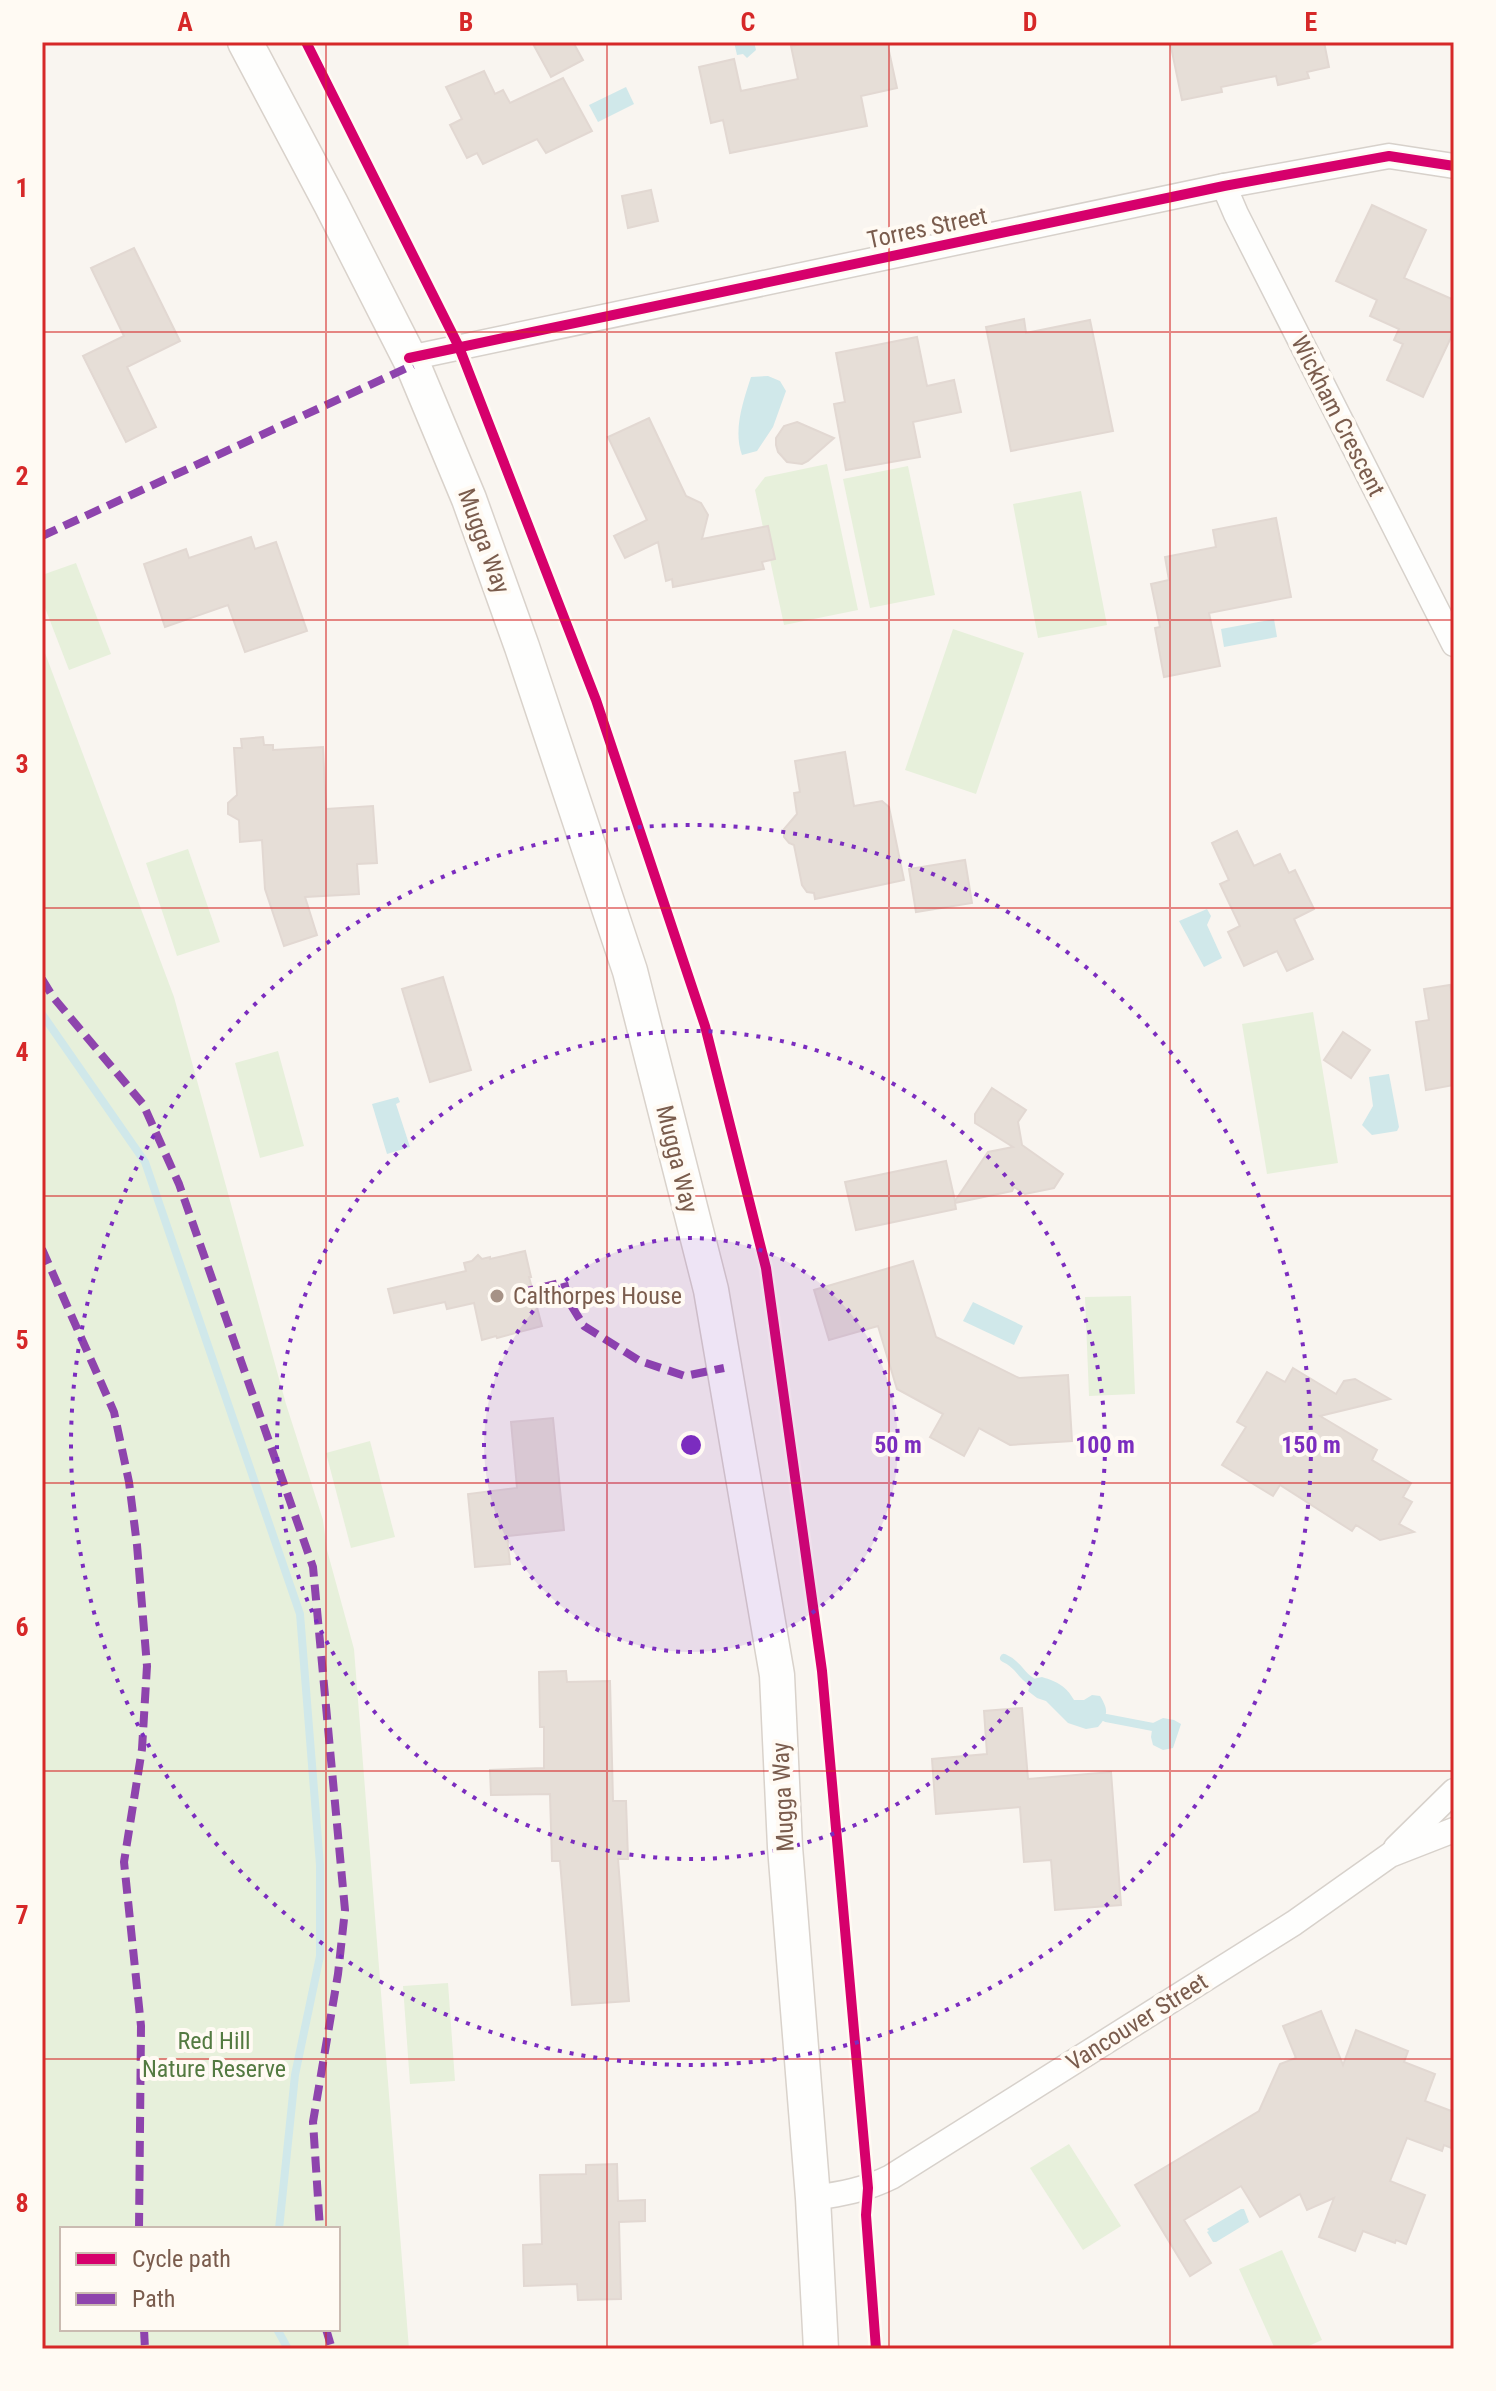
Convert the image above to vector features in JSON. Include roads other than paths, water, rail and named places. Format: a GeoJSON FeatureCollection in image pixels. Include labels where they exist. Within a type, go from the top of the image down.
{"type":"FeatureCollection","features":[{"type":"Feature","properties":{"kind":"main road","name":"Mugga Way"},"geometry":{"type":"LineString","coordinates":[[245,42],[409,358],[469,499],[527,661],[630,971],[711,1290],[777,1675],[786,1863],[813,2198],[821,2349]]}},
{"type":"Feature","properties":{"kind":"street","name":"Torres Street"},"geometry":{"type":"LineString","coordinates":[[409,358],[1224,186],[1389,156],[1454,166]]}},
{"type":"Feature","properties":{"kind":"street","name":"Wickham Crescent"},"geometry":{"type":"LineString","coordinates":[[1224,186],[1454,644]]}},
{"type":"Feature","properties":{"kind":"street"},"geometry":{"type":"LineString","coordinates":[[1390,1855],[1454,1791]]}},
{"type":"Feature","properties":{"kind":"street","name":"Vancouver Street"},"geometry":{"type":"LineString","coordinates":[[813,2198],[848,2194],[891,2177],[1294,1923],[1390,1855],[1454,1830]]}},
{"type":"Feature","properties":{"kind":"water"},"geometry":{"type":"Polygon","coordinates":[[[734,42],[754,42],[756,50],[747,58],[743,54],[737,55],[734,42]]]}},
{"type":"Feature","properties":{"kind":"water"},"geometry":{"type":"Polygon","coordinates":[[[626,87],[634,104],[598,122],[589,105],[626,87]]]}},
{"type":"Feature","properties":{"kind":"water"},"geometry":{"type":"Polygon","coordinates":[[[768,376],[780,381],[786,391],[773,427],[757,451],[742,455],[739,426],[751,377],[768,376]]]}},
{"type":"Feature","properties":{"kind":"water"},"geometry":{"type":"Polygon","coordinates":[[[1274,619],[1277,637],[1224,647],[1221,629],[1274,619]]]}},
{"type":"Feature","properties":{"kind":"water"},"geometry":{"type":"Polygon","coordinates":[[[1207,909],[1211,916],[1207,925],[1222,958],[1204,967],[1179,921],[1207,909]]]}},
{"type":"Feature","properties":{"kind":"water"},"geometry":{"type":"Polygon","coordinates":[[[1389,1074],[1399,1127],[1397,1131],[1372,1135],[1362,1125],[1373,1106],[1369,1077],[1389,1074]]]}},
{"type":"Feature","properties":{"kind":"water"},"geometry":{"type":"Polygon","coordinates":[[[398,1097],[400,1102],[396,1104],[410,1147],[387,1154],[372,1104],[398,1097]]]}},
{"type":"Feature","properties":{"kind":"water"},"geometry":{"type":"Polygon","coordinates":[[[973,1302],[1023,1326],[1014,1345],[963,1321],[973,1302]]]}},
{"type":"Feature","properties":{"kind":"water"},"geometry":{"type":"Polygon","coordinates":[[[1042,1677],[1061,1685],[1074,1700],[1100,1696],[1106,1712],[1102,1723],[1086,1729],[1068,1723],[1046,1701],[1028,1691],[1033,1679],[1042,1677]]]}},
{"type":"Feature","properties":{"kind":"water"},"geometry":{"type":"Polygon","coordinates":[[[1163,1718],[1181,1724],[1173,1748],[1163,1750],[1153,1745],[1151,1737],[1153,1723],[1163,1718]]]}},
{"type":"Feature","properties":{"kind":"water"},"geometry":{"type":"Polygon","coordinates":[[[1244,2209],[1249,2222],[1213,2242],[1207,2229],[1244,2209]]]}},
{"type":"Feature","properties":{"kind":"waterway"},"geometry":{"type":"LineString","coordinates":[[42,1014],[145,1162],[300,1614],[320,1865],[320,1956],[295,2075],[279,2227]]}},
{"type":"Feature","properties":{"kind":"waterway"},"geometry":{"type":"LineString","coordinates":[[1004,1658],[1031,1681]]}},
{"type":"Feature","properties":{"kind":"waterway"},"geometry":{"type":"LineString","coordinates":[[1106,1718],[1153,1727]]}},
{"type":"Feature","properties":{"kind":"waterway"},"geometry":{"type":"LineString","coordinates":[[278,2331],[288,2349]]}},
{"type":"Feature","properties":{"kind":"place","name":"Calthorpes House"},"geometry":{"type":"Point","coordinates":[497,1296]}},
{"type":"Feature","properties":{"kind":"park label","name":"Red Hill Nature Reserve"},"geometry":{"type":"Point","coordinates":[214,2055]}}]}
